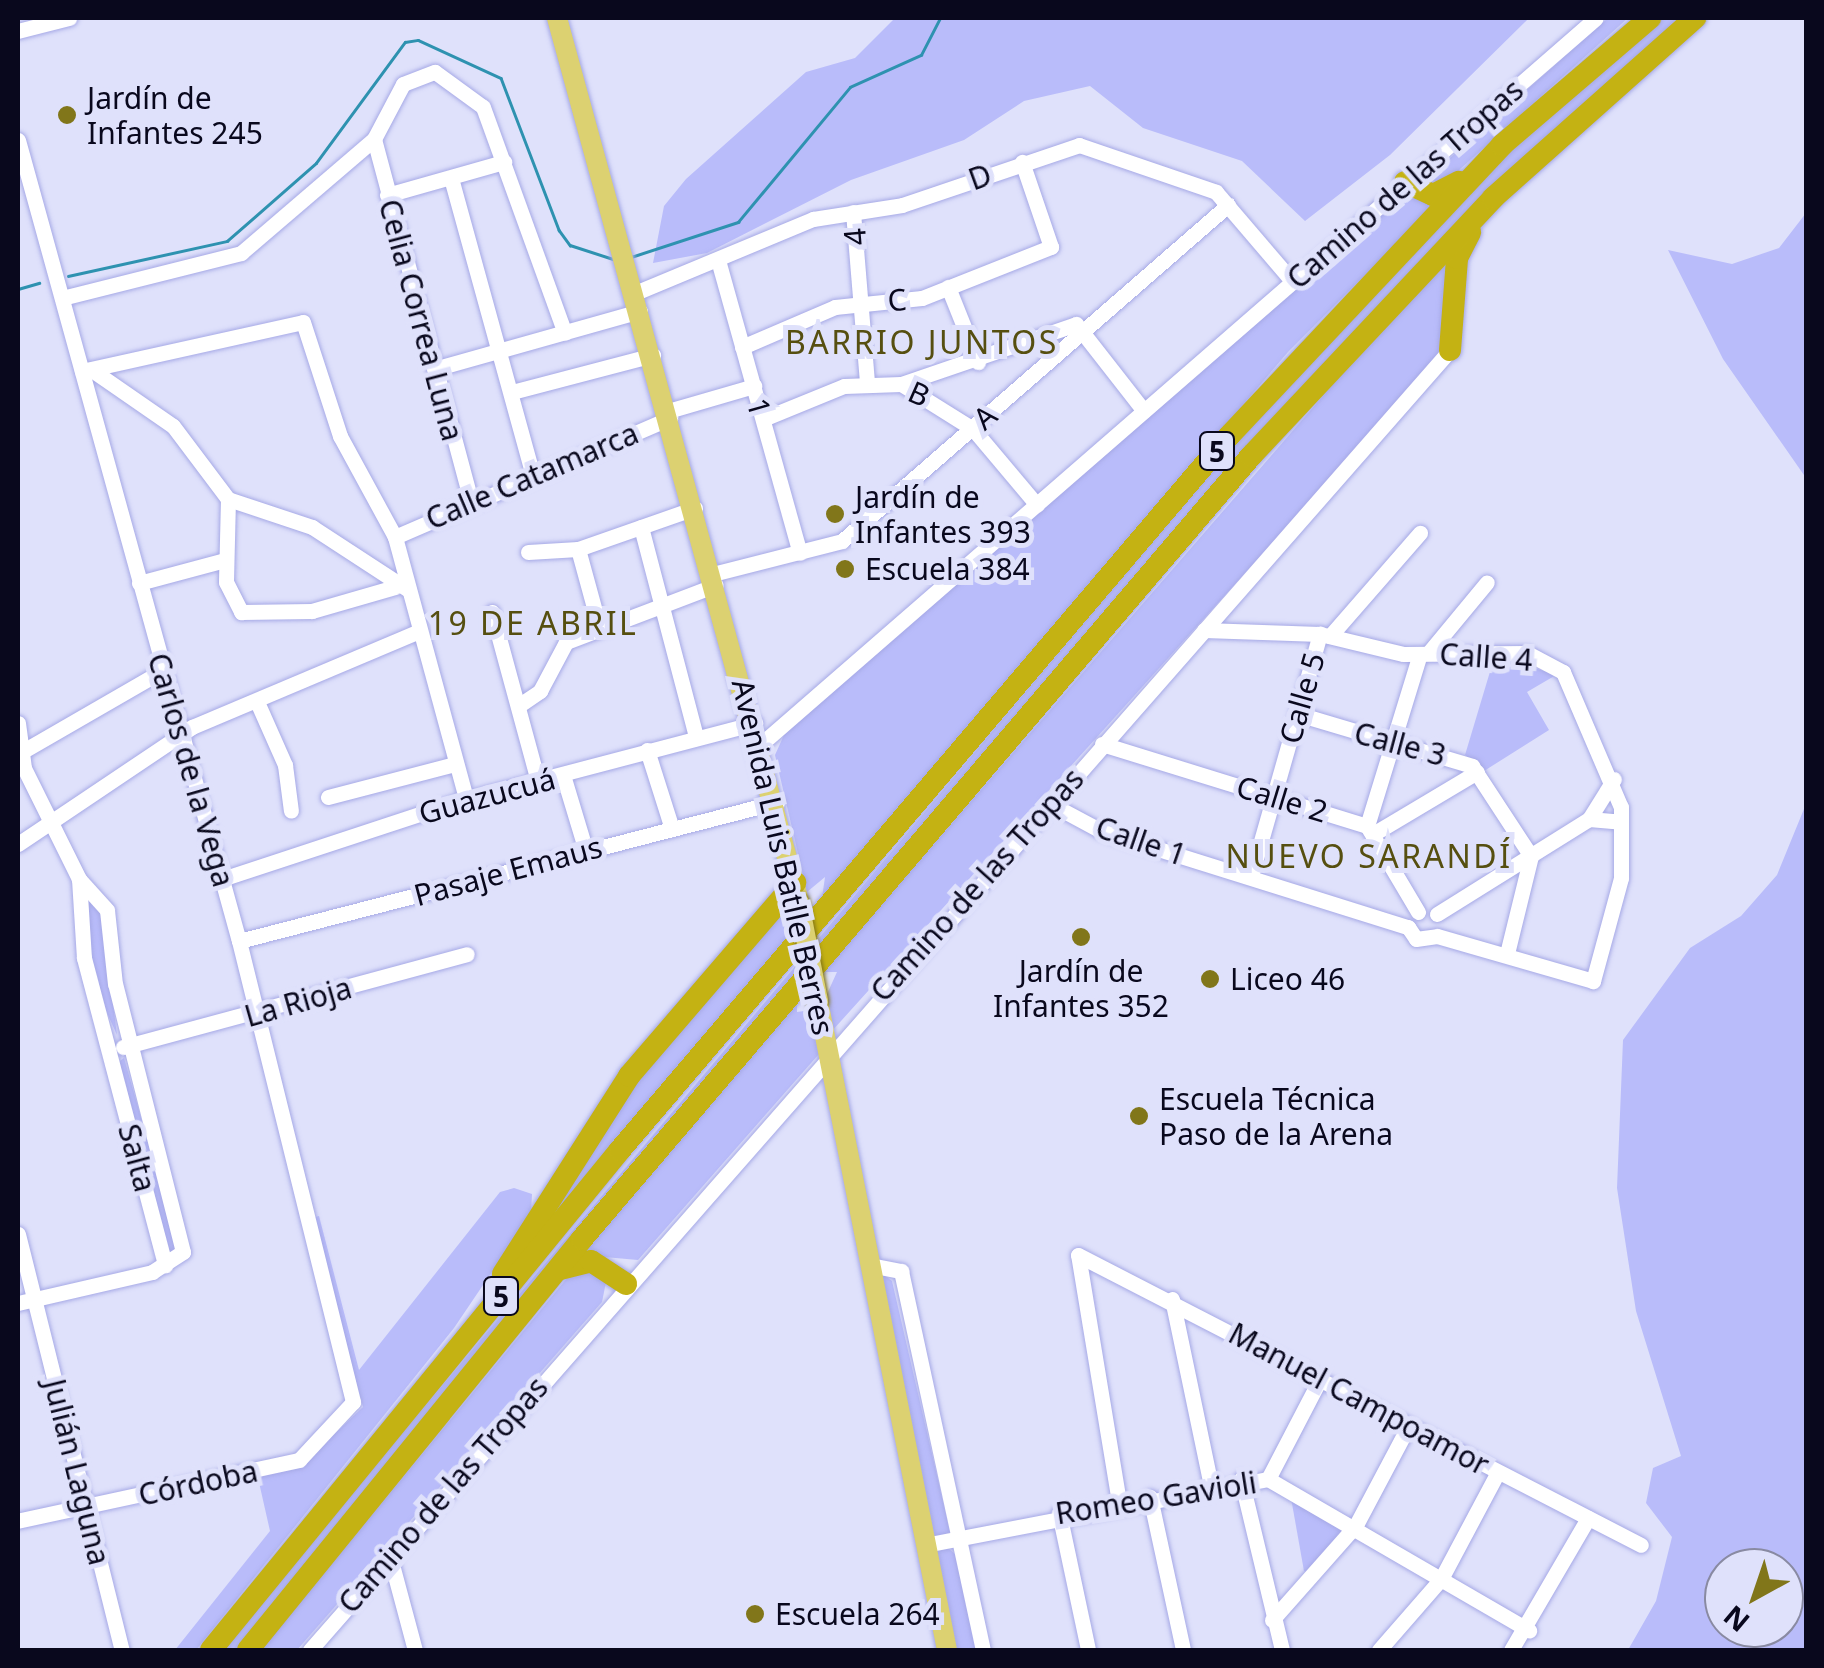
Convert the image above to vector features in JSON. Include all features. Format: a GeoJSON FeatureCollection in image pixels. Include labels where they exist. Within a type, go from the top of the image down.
{"type":"FeatureCollection","features":[{"type":"Feature","properties":{"kind":"highway","name":"5"},"geometry":{"type":"LineString","coordinates":[[211,1650],[457,1350],[1229,436],[1486,162],[1650,18]]}},
{"type":"Feature","properties":{"kind":"highway","name":"5"},"geometry":{"type":"LineString","coordinates":[[248,1650],[557,1271],[1251,456],[1493,198],[1695,18]]}},
{"type":"Feature","properties":{"kind":"highway"},"geometry":{"type":"LineString","coordinates":[[1406,182],[1433,195],[1486,162]]}},
{"type":"Feature","properties":{"kind":"highway"},"geometry":{"type":"LineString","coordinates":[[1450,350],[1457,258],[1493,198]]}},
{"type":"Feature","properties":{"kind":"highway"},"geometry":{"type":"LineString","coordinates":[[457,1350],[629,1076],[797,893]]}},
{"type":"Feature","properties":{"kind":"highway"},"geometry":{"type":"LineString","coordinates":[[557,1271],[591,1260],[626,1284]]}},
{"type":"Feature","properties":{"kind":"main road","name":"Avenida Luis Batlle Berres"},"geometry":{"type":"LineString","coordinates":[[557,18],[777,802],[947,1650]]}},
{"type":"Feature","properties":{"kind":"street"},"geometry":{"type":"LineString","coordinates":[[18,32],[69,18]]}},
{"type":"Feature","properties":{"kind":"street","name":"Camino de las Tropas"},"geometry":{"type":"LineString","coordinates":[[761,744],[1596,18]]}},
{"type":"Feature","properties":{"kind":"street"},"geometry":{"type":"LineString","coordinates":[[62,298],[241,253],[374,139],[404,84],[435,72],[477,98],[565,333]]}},
{"type":"Feature","properties":{"kind":"street","name":"Celia Correa Luna"},"geometry":{"type":"LineString","coordinates":[[374,139],[472,502]]}},
{"type":"Feature","properties":{"kind":"street","name":"Carlos de la Vega"},"geometry":{"type":"LineString","coordinates":[[18,140],[62,298],[87,371],[162,671],[239,941],[353,1402]]}},
{"type":"Feature","properties":{"kind":"street","name":"D"},"geometry":{"type":"LineString","coordinates":[[434,370],[565,333],[635,293],[853,212],[902,205],[1022,162],[1088,146],[1201,186],[1228,204],[1293,282]]}},
{"type":"Feature","properties":{"kind":"street"},"geometry":{"type":"LineString","coordinates":[[388,195],[504,162]]}},
{"type":"Feature","properties":{"kind":"street","name":"C"},"geometry":{"type":"LineString","coordinates":[[742,347],[861,302],[948,287],[1051,246],[1022,162]]}},
{"type":"Feature","properties":{"kind":"street"},"geometry":{"type":"LineString","coordinates":[[452,178],[533,475]]}},
{"type":"Feature","properties":{"kind":"street","name":"A"},"geometry":{"type":"LineString","coordinates":[[518,706],[540,691],[554,652],[600,626],[660,606],[715,579],[842,541],[1228,204]]}},
{"type":"Feature","properties":{"kind":"street","name":"4"},"geometry":{"type":"LineString","coordinates":[[853,212],[866,383]]}},
{"type":"Feature","properties":{"kind":"street","name":"1"},"geometry":{"type":"LineString","coordinates":[[718,260],[800,553]]}},
{"type":"Feature","properties":{"kind":"street"},"geometry":{"type":"LineString","coordinates":[[948,287],[978,362]]}},
{"type":"Feature","properties":{"kind":"street"},"geometry":{"type":"LineString","coordinates":[[87,371],[300,320],[340,436],[394,537],[401,588],[419,631],[466,799]]}},
{"type":"Feature","properties":{"kind":"street"},"geometry":{"type":"LineString","coordinates":[[901,384],[1085,327],[1144,411]]}},
{"type":"Feature","properties":{"kind":"street","name":"Camino de las Tropas"},"geometry":{"type":"LineString","coordinates":[[310,1650],[828,1053],[1450,350]]}},
{"type":"Feature","properties":{"kind":"street"},"geometry":{"type":"LineString","coordinates":[[512,392],[653,355]]}},
{"type":"Feature","properties":{"kind":"street"},"geometry":{"type":"LineString","coordinates":[[87,371],[173,426],[228,498],[312,527],[401,588]]}},
{"type":"Feature","properties":{"kind":"street","name":"B"},"geometry":{"type":"LineString","coordinates":[[763,420],[866,383],[901,384],[973,428],[1037,505]]}},
{"type":"Feature","properties":{"kind":"street","name":"Calle Catamarca"},"geometry":{"type":"LineString","coordinates":[[394,537],[669,414],[754,386]]}},
{"type":"Feature","properties":{"kind":"street"},"geometry":{"type":"LineString","coordinates":[[228,498],[225,560],[230,605],[241,612],[312,611],[401,588]]}},
{"type":"Feature","properties":{"kind":"street"},"geometry":{"type":"LineString","coordinates":[[528,552],[578,549],[695,508]]}},
{"type":"Feature","properties":{"kind":"street"},"geometry":{"type":"LineString","coordinates":[[642,527],[696,736]]}},
{"type":"Feature","properties":{"kind":"street","name":"Calle 5"},"geometry":{"type":"LineString","coordinates":[[1251,876],[1325,635],[1420,533]]}},
{"type":"Feature","properties":{"kind":"street"},"geometry":{"type":"LineString","coordinates":[[578,549],[600,626]]}},
{"type":"Feature","properties":{"kind":"street"},"geometry":{"type":"LineString","coordinates":[[139,583],[225,560]]}},
{"type":"Feature","properties":{"kind":"street"},"geometry":{"type":"LineString","coordinates":[[1418,912],[1370,830],[1392,744],[1425,653],[1487,582]]}},
{"type":"Feature","properties":{"kind":"street"},"geometry":{"type":"LineString","coordinates":[[492,612],[538,781]]}},
{"type":"Feature","properties":{"kind":"street","name":"Calle 4"},"geometry":{"type":"LineString","coordinates":[[1204,630],[1325,635],[1425,653],[1527,653],[1554,665],[1614,779],[1621,822],[1622,878],[1593,980],[1507,954]]}},
{"type":"Feature","properties":{"kind":"street"},"geometry":{"type":"LineString","coordinates":[[18,844],[180,736],[419,631]]}},
{"type":"Feature","properties":{"kind":"street"},"geometry":{"type":"LineString","coordinates":[[20,753],[162,671]]}},
{"type":"Feature","properties":{"kind":"street"},"geometry":{"type":"LineString","coordinates":[[258,704],[283,760],[291,811]]}},
{"type":"Feature","properties":{"kind":"street","name":"Calle 3"},"geometry":{"type":"LineString","coordinates":[[1298,714],[1477,772],[1531,856]]}},
{"type":"Feature","properties":{"kind":"street","name":"Guazucuá"},"geometry":{"type":"LineString","coordinates":[[222,879],[466,799],[755,722]]}},
{"type":"Feature","properties":{"kind":"street","name":"Salta"},"geometry":{"type":"LineString","coordinates":[[18,723],[20,753],[52,823],[80,879],[107,910],[129,1046],[184,1252],[165,1266],[79,934],[80,879]]}},
{"type":"Feature","properties":{"kind":"street","name":"Calle 2"},"geometry":{"type":"LineString","coordinates":[[1102,744],[1274,796],[1370,830]]}},
{"type":"Feature","properties":{"kind":"street"},"geometry":{"type":"LineString","coordinates":[[646,750],[672,829]]}},
{"type":"Feature","properties":{"kind":"street"},"geometry":{"type":"LineString","coordinates":[[328,797],[455,764]]}},
{"type":"Feature","properties":{"kind":"street"},"geometry":{"type":"LineString","coordinates":[[1370,830],[1477,772]]}},
{"type":"Feature","properties":{"kind":"street"},"geometry":{"type":"LineString","coordinates":[[563,775],[586,850]]}},
{"type":"Feature","properties":{"kind":"street"},"geometry":{"type":"LineString","coordinates":[[1418,912],[1438,914],[1589,818],[1614,779]]}},
{"type":"Feature","properties":{"kind":"street","name":"Pasaje Emaus"},"geometry":{"type":"LineString","coordinates":[[239,941],[777,802]]}},
{"type":"Feature","properties":{"kind":"street","name":"Calle 1"},"geometry":{"type":"LineString","coordinates":[[1049,803],[1100,831],[1408,927],[1416,939],[1438,936]]}},
{"type":"Feature","properties":{"kind":"street"},"geometry":{"type":"LineString","coordinates":[[1589,818],[1621,822]]}},
{"type":"Feature","properties":{"kind":"street"},"geometry":{"type":"LineString","coordinates":[[1438,914],[1438,936],[1507,954],[1531,856]]}},
{"type":"Feature","properties":{"kind":"street"},"geometry":{"type":"LineString","coordinates":[[1408,927],[1418,912]]}},
{"type":"Feature","properties":{"kind":"street","name":"La Rioja"},"geometry":{"type":"LineString","coordinates":[[129,1046],[466,954]]}},
{"type":"Feature","properties":{"kind":"street"},"geometry":{"type":"LineString","coordinates":[[109,1051],[129,1046]]}},
{"type":"Feature","properties":{"kind":"street","name":"Julián Laguna"},"geometry":{"type":"LineString","coordinates":[[18,1234],[25,1302],[86,1506],[122,1650]]}},
{"type":"Feature","properties":{"kind":"street","name":"Manuel Campoamor"},"geometry":{"type":"LineString","coordinates":[[1120,1502],[1078,1255],[1172,1299],[1641,1545]]}},
{"type":"Feature","properties":{"kind":"street"},"geometry":{"type":"LineString","coordinates":[[870,1264],[901,1272],[983,1650]]}},
{"type":"Feature","properties":{"kind":"street"},"geometry":{"type":"LineString","coordinates":[[25,1302],[165,1266]]}},
{"type":"Feature","properties":{"kind":"street"},"geometry":{"type":"LineString","coordinates":[[1172,1299],[1211,1485]]}},
{"type":"Feature","properties":{"kind":"street"},"geometry":{"type":"LineString","coordinates":[[1268,1478],[1320,1379]]}},
{"type":"Feature","properties":{"kind":"street","name":"Córdoba"},"geometry":{"type":"LineString","coordinates":[[18,1521],[298,1460],[346,1420],[353,1402]]}},
{"type":"Feature","properties":{"kind":"street"},"geometry":{"type":"LineString","coordinates":[[900,1420],[932,1414]]}},
{"type":"Feature","properties":{"kind":"street"},"geometry":{"type":"LineString","coordinates":[[1272,1620],[1356,1525],[1408,1426]]}},
{"type":"Feature","properties":{"kind":"street"},"geometry":{"type":"LineString","coordinates":[[1379,1650],[1441,1579],[1498,1472]]}},
{"type":"Feature","properties":{"kind":"street","name":"Romeo Gavioli"},"geometry":{"type":"LineString","coordinates":[[925,1545],[1059,1513],[1268,1478],[1356,1525],[1529,1630]]}},
{"type":"Feature","properties":{"kind":"street"},"geometry":{"type":"LineString","coordinates":[[1241,1480],[1282,1650]]}},
{"type":"Feature","properties":{"kind":"street"},"geometry":{"type":"LineString","coordinates":[[1150,1498],[1182,1650]]}},
{"type":"Feature","properties":{"kind":"street"},"geometry":{"type":"LineString","coordinates":[[1059,1513],[1088,1650]]}},
{"type":"Feature","properties":{"kind":"street"},"geometry":{"type":"LineString","coordinates":[[1511,1650],[1529,1630],[1588,1518]]}},
{"type":"Feature","properties":{"kind":"street"},"geometry":{"type":"LineString","coordinates":[[390,1557],[415,1650]]}},
{"type":"Feature","properties":{"kind":"shaded area"},"geometry":{"type":"Polygon","coordinates":[[[895,18],[1529,18],[1390,155],[1305,221],[1242,161],[1143,128],[1090,86],[1024,101],[964,140],[851,180],[707,253],[653,263],[664,206],[686,179],[806,72],[855,58],[895,18]]]}},
{"type":"Feature","properties":{"kind":"shaded area"},"geometry":{"type":"Polygon","coordinates":[[[1608,18],[1628,18],[1448,180],[1423,182],[1608,18]]]}},
{"type":"Feature","properties":{"kind":"shaded area"},"geometry":{"type":"Polygon","coordinates":[[[1663,18],[1685,18],[1510,170],[241,1650],[220,1650],[1216,466],[1467,190],[1663,18]]]}},
{"type":"Feature","properties":{"kind":"shaded area"},"geometry":{"type":"Polygon","coordinates":[[[1404,195],[1439,201],[1288,352],[822,898],[825,877],[807,892],[775,755],[784,735],[1404,195]]]}},
{"type":"Feature","properties":{"kind":"shaded area"},"geometry":{"type":"Polygon","coordinates":[[[1806,213],[1806,478],[1723,359],[1668,250],[1732,264],[1779,248],[1806,213]]]}},
{"type":"Feature","properties":{"kind":"shaded area"},"geometry":{"type":"Polygon","coordinates":[[[1454,245],[1450,326],[1436,361],[832,1031],[827,994],[837,972],[823,972],[1454,245]]]}},
{"type":"Feature","properties":{"kind":"shaded area"},"geometry":{"type":"Polygon","coordinates":[[[1495,655],[1556,675],[1527,692],[1549,730],[1484,771],[1465,755],[1495,655]]]}},
{"type":"Feature","properties":{"kind":"shaded area"},"geometry":{"type":"Polygon","coordinates":[[[1806,804],[1806,1650],[1628,1650],[1656,1601],[1672,1537],[1646,1503],[1653,1468],[1681,1456],[1636,1311],[1617,1188],[1623,1040],[1690,948],[1741,916],[1777,875],[1806,804]]]}},
{"type":"Feature","properties":{"kind":"shaded area"},"geometry":{"type":"Polygon","coordinates":[[[86,894],[100,904],[117,1035],[91,977],[86,894]]]}},
{"type":"Feature","properties":{"kind":"shaded area"},"geometry":{"type":"Polygon","coordinates":[[[789,903],[795,931],[531,1241],[633,1082],[789,903]]]}},
{"type":"Feature","properties":{"kind":"shaded area"},"geometry":{"type":"Polygon","coordinates":[[[797,1002],[797,1012],[811,1010],[819,1054],[638,1260],[582,1255],[797,1002]]]}},
{"type":"Feature","properties":{"kind":"shaded area"},"geometry":{"type":"Polygon","coordinates":[[[124,1058],[179,1252],[171,1260],[117,1063],[124,1058]]]}},
{"type":"Feature","properties":{"kind":"shaded area"},"geometry":{"type":"Polygon","coordinates":[[[514,1188],[532,1194],[531,1214],[454,1328],[196,1650],[175,1650],[270,1531],[258,1478],[305,1462],[363,1407],[311,1218],[319,1216],[359,1370],[500,1192],[514,1188]]]}},
{"type":"Feature","properties":{"kind":"shaded area"},"geometry":{"type":"Polygon","coordinates":[[[577,1266],[607,1277],[602,1302],[297,1650],[261,1650],[577,1266]]]}},
{"type":"Feature","properties":{"kind":"shaded area"},"geometry":{"type":"Polygon","coordinates":[[[879,1271],[892,1281],[950,1532],[935,1538],[879,1271]]]}},
{"type":"Feature","properties":{"kind":"shaded area"},"geometry":{"type":"Polygon","coordinates":[[[1291,1498],[1346,1526],[1307,1572],[1304,1571],[1291,1498]]]}},
{"type":"Feature","properties":{"kind":"shaded area"},"geometry":{"type":"Polygon","coordinates":[[[948,1548],[955,1554],[979,1650],[956,1650],[934,1552],[948,1548]]]}},
{"type":"Feature","properties":{"kind":"waterway"},"geometry":{"type":"LineString","coordinates":[[631,257],[738,222],[850,87],[921,55],[940,18]]}},
{"type":"Feature","properties":{"kind":"waterway"},"geometry":{"type":"LineString","coordinates":[[68,276],[227,241],[316,163],[405,42],[418,40],[501,78],[559,230],[570,245],[613,259]]}},
{"type":"Feature","properties":{"kind":"waterway"},"geometry":{"type":"LineString","coordinates":[[18,289],[39,283]]}},
{"type":"Feature","properties":{"kind":"place","name":"Jardín de Infantes 245"},"geometry":{"type":"Point","coordinates":[67,115]}},
{"type":"Feature","properties":{"kind":"place","name":"Jardín de Infantes 393"},"geometry":{"type":"Point","coordinates":[835,514]}},
{"type":"Feature","properties":{"kind":"place","name":"Escuela 384"},"geometry":{"type":"Point","coordinates":[845,569]}},
{"type":"Feature","properties":{"kind":"place","name":"Jardín de Infantes 352"},"geometry":{"type":"Point","coordinates":[1081,937]}},
{"type":"Feature","properties":{"kind":"place","name":"Liceo 46"},"geometry":{"type":"Point","coordinates":[1210,979]}},
{"type":"Feature","properties":{"kind":"place","name":"Escuela Técnica Paso de la Arena"},"geometry":{"type":"Point","coordinates":[1139,1116]}},
{"type":"Feature","properties":{"kind":"place","name":"Escuela 264"},"geometry":{"type":"Point","coordinates":[755,1614]}},
{"type":"Feature","properties":{"kind":"district","name":"BARRIO JUNTOS"},"geometry":{"type":"Point","coordinates":[922,342]}},
{"type":"Feature","properties":{"kind":"district","name":"19 DE ABRIL"},"geometry":{"type":"Point","coordinates":[533,623]}},
{"type":"Feature","properties":{"kind":"district","name":"NUEVO SARANDÍ"},"geometry":{"type":"Point","coordinates":[1369,856]}}]}
